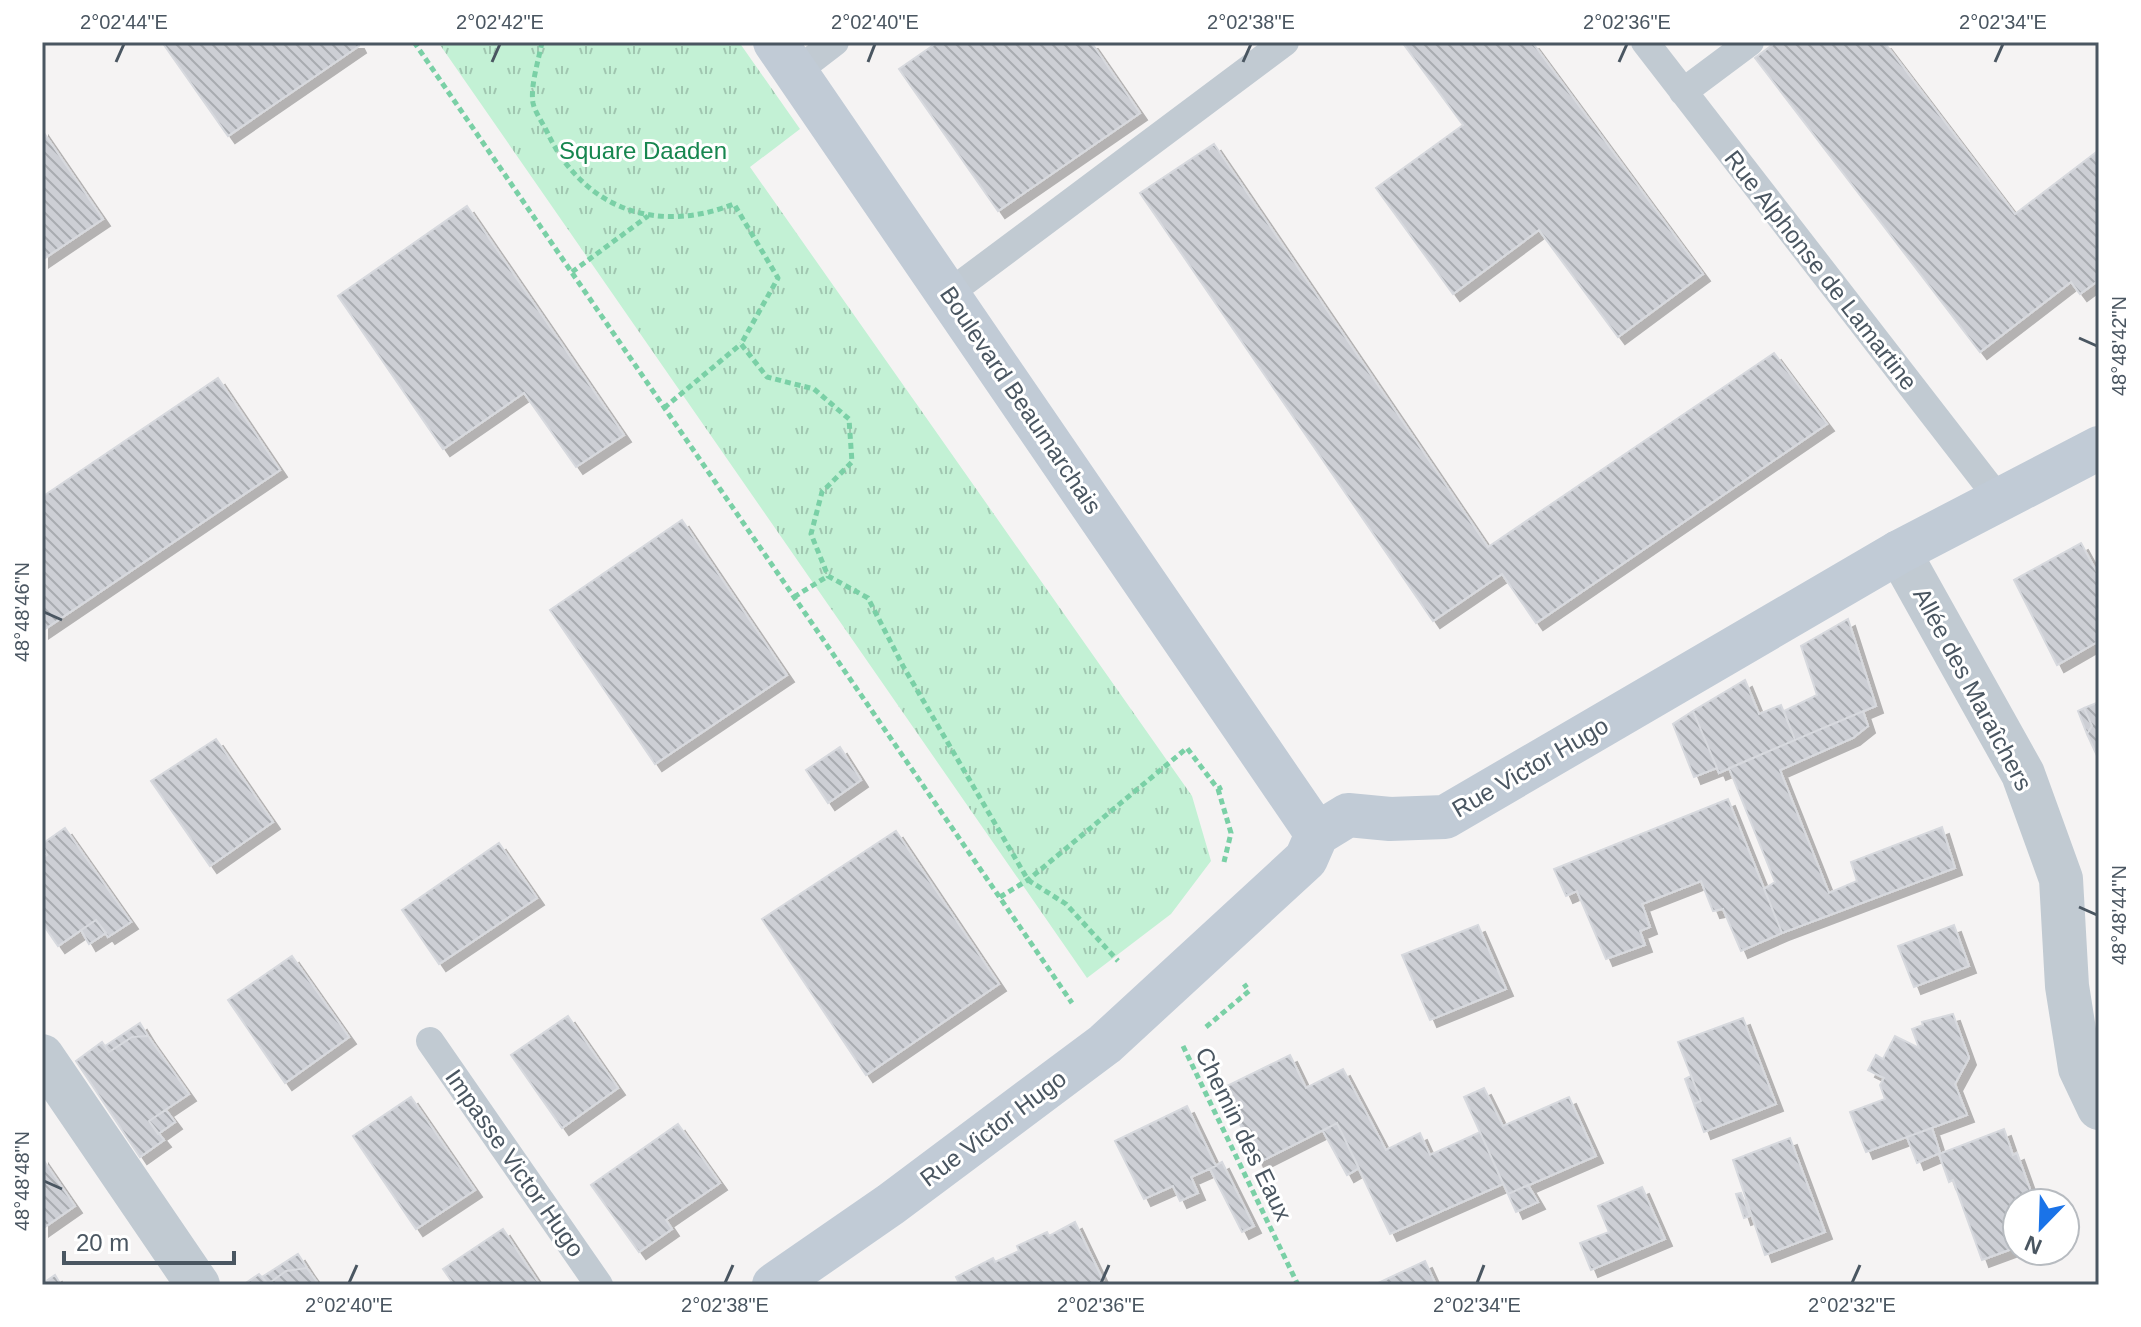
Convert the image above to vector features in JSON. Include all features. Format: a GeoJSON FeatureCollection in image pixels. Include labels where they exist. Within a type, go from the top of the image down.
{"type":"FeatureCollection","features":[{"type":"Feature","properties":{"kind":"street","name":"Boulevard Beaumarchais"},"geometry":{"type":"LineString","coordinates":[[786,57],[1266,759],[1333,825]]}},
{"type":"Feature","properties":{"kind":"street","name":"Rue Victor Hugo"},"geometry":{"type":"LineString","coordinates":[[774,1285],[891,1204],[1105,1044],[1306,859],[1333,825],[1445,817],[1899,552],[2099,448]]}},
{"type":"Feature","properties":{"kind":"street","name":"Allée des Maraîchers"},"geometry":{"type":"LineString","coordinates":[[1899,552],[2029,789],[2061,879],[2067,986],[2080,1068],[2099,1108]]}},
{"type":"Feature","properties":{"kind":"street"},"geometry":{"type":"LineString","coordinates":[[42,1056],[198,1285]]}},
{"type":"Feature","properties":{"kind":"lane"},"geometry":{"type":"LineString","coordinates":[[786,57],[835,42]]}},
{"type":"Feature","properties":{"kind":"lane"},"geometry":{"type":"LineString","coordinates":[[948,294],[1285,42]]}},
{"type":"Feature","properties":{"kind":"lane","name":"Rue Alphonse de Lamartine"},"geometry":{"type":"LineString","coordinates":[[1645,42],[1998,498]]}},
{"type":"Feature","properties":{"kind":"lane"},"geometry":{"type":"LineString","coordinates":[[1683,92],[1750,42]]}},
{"type":"Feature","properties":{"kind":"lane","name":"Impasse Victor Hugo"},"geometry":{"type":"LineString","coordinates":[[430,1041],[599,1285]]}},
{"type":"Feature","properties":{"kind":"path"},"geometry":{"type":"LineString","coordinates":[[414,42],[1078,1011]]}},
{"type":"Feature","properties":{"kind":"path"},"geometry":{"type":"LineString","coordinates":[[542,42],[533,102],[563,163],[604,201],[648,216],[710,213],[734,204],[778,278],[741,344],[664,408]]}},
{"type":"Feature","properties":{"kind":"path"},"geometry":{"type":"LineString","coordinates":[[572,272],[648,216]]}},
{"type":"Feature","properties":{"kind":"path"},"geometry":{"type":"LineString","coordinates":[[741,344],[767,377],[814,389],[849,419],[852,462],[822,492],[811,534],[828,576],[868,598],[903,666],[1028,880],[1066,904],[1126,970]]}},
{"type":"Feature","properties":{"kind":"path"},"geometry":{"type":"LineString","coordinates":[[794,597],[828,576]]}},
{"type":"Feature","properties":{"kind":"path"},"geometry":{"type":"LineString","coordinates":[[1000,897],[1028,880],[1187,748],[1218,789],[1231,833],[1221,874]]}},
{"type":"Feature","properties":{"kind":"path"},"geometry":{"type":"LineString","coordinates":[[1218,789],[1266,759]]}},
{"type":"Feature","properties":{"kind":"path","name":"Chemin des Eaux"},"geometry":{"type":"LineString","coordinates":[[1204,1028],[1249,991],[1212,943]]}},
{"type":"Feature","properties":{"kind":"path","name":"Chemin des Eaux"},"geometry":{"type":"LineString","coordinates":[[1192,1038],[1181,1047],[1298,1285]]}},
{"type":"Feature","properties":{"kind":"green space","name":"Square Daaden"},"geometry":{"type":"Polygon","coordinates":[[[438,42],[739,42],[800,129],[750,167],[1192,796],[1211,861],[1171,914],[1087,978],[438,42]]]}},
{"type":"Feature","properties":{"kind":"building"},"geometry":{"type":"Polygon","coordinates":[[[162,42],[357,42],[359,46],[228,136],[162,42]]]}},
{"type":"Feature","properties":{"kind":"building"},"geometry":{"type":"Polygon","coordinates":[[[938,42],[1091,42],[1140,113],[998,211],[899,69],[938,42]]]}},
{"type":"Feature","properties":{"kind":"building"},"geometry":{"type":"Polygon","coordinates":[[[1402,42],[1532,42],[1703,274],[1618,337],[1539,230],[1453,294],[1376,188],[1463,125],[1402,42]]]}},
{"type":"Feature","properties":{"kind":"building"},"geometry":{"type":"Polygon","coordinates":[[[1776,42],[1884,42],[2015,214],[2099,150],[2099,280],[2080,294],[2071,282],[1980,352],[1755,58],[1776,42]]]}},
{"type":"Feature","properties":{"kind":"building"},"geometry":{"type":"Polygon","coordinates":[[[42,130],[103,219],[42,260],[42,130]]]}},
{"type":"Feature","properties":{"kind":"building"},"geometry":{"type":"Polygon","coordinates":[[[1214,144],[1488,547],[1774,353],[1827,424],[1536,623],[1502,574],[1433,621],[1140,193],[1214,144]]]}},
{"type":"Feature","properties":{"kind":"building"},"geometry":{"type":"Polygon","coordinates":[[[467,206],[624,435],[576,467],[524,393],[443,449],[338,296],[467,206]]]}},
{"type":"Feature","properties":{"kind":"building"},"geometry":{"type":"Polygon","coordinates":[[[218,378],[280,470],[42,631],[42,497],[218,378]]]}},
{"type":"Feature","properties":{"kind":"building"},"geometry":{"type":"Polygon","coordinates":[[[682,520],[787,675],[655,764],[550,610],[682,520]]]}},
{"type":"Feature","properties":{"kind":"building"},"geometry":{"type":"Polygon","coordinates":[[[2081,543],[2099,576],[2099,641],[2057,665],[2014,580],[2081,543]]]}},
{"type":"Feature","properties":{"kind":"building"},"geometry":{"type":"Polygon","coordinates":[[[1848,619],[1876,706],[1795,740],[1784,711],[1817,695],[1801,646],[1848,619]]]}},
{"type":"Feature","properties":{"kind":"building"},"geometry":{"type":"Polygon","coordinates":[[[1745,680],[1759,714],[1781,705],[1795,740],[1719,773],[1693,711],[1745,680]]]}},
{"type":"Feature","properties":{"kind":"building"},"geometry":{"type":"Polygon","coordinates":[[[2099,702],[2099,760],[2087,734],[2092,726],[2084,708],[2099,702]]]}},
{"type":"Feature","properties":{"kind":"building"},"geometry":{"type":"Polygon","coordinates":[[[2084,708],[2092,726],[2087,734],[2078,711],[2084,708]]]}},
{"type":"Feature","properties":{"kind":"building"},"geometry":{"type":"Polygon","coordinates":[[[1693,711],[1717,768],[1694,777],[1673,724],[1693,711]]]}},
{"type":"Feature","properties":{"kind":"building"},"geometry":{"type":"Polygon","coordinates":[[[1863,711],[1868,726],[1853,738],[1780,770],[1829,893],[1857,881],[1851,862],[1942,827],[1955,868],[1782,933],[1764,889],[1775,882],[1729,768],[1863,711]]]}},
{"type":"Feature","properties":{"kind":"building"},"geometry":{"type":"Polygon","coordinates":[[[216,739],[273,822],[210,866],[151,781],[216,739]]]}},
{"type":"Feature","properties":{"kind":"building"},"geometry":{"type":"Polygon","coordinates":[[[840,747],[861,780],[828,803],[806,770],[840,747]]]}},
{"type":"Feature","properties":{"kind":"building"},"geometry":{"type":"Polygon","coordinates":[[[1728,799],[1782,933],[1741,951],[1723,909],[1713,911],[1701,881],[1642,904],[1650,927],[1640,931],[1645,945],[1606,959],[1577,891],[1566,896],[1554,869],[1728,799]]]}},
{"type":"Feature","properties":{"kind":"building"},"geometry":{"type":"Polygon","coordinates":[[[65,828],[131,922],[108,937],[96,920],[58,946],[42,923],[42,858],[47,855],[42,844],[65,828]]]}},
{"type":"Feature","properties":{"kind":"building"},"geometry":{"type":"Polygon","coordinates":[[[896,831],[999,984],[866,1075],[762,919],[896,831]]]}},
{"type":"Feature","properties":{"kind":"building"},"geometry":{"type":"Polygon","coordinates":[[[499,843],[537,898],[439,964],[402,910],[499,843]]]}},
{"type":"Feature","properties":{"kind":"building"},"geometry":{"type":"Polygon","coordinates":[[[96,920],[106,933],[89,944],[81,930],[96,920]]]}},
{"type":"Feature","properties":{"kind":"building"},"geometry":{"type":"Polygon","coordinates":[[[1478,925],[1506,989],[1430,1020],[1402,955],[1478,925]]]}},
{"type":"Feature","properties":{"kind":"building"},"geometry":{"type":"Polygon","coordinates":[[[1954,925],[1969,966],[1914,987],[1898,946],[1954,925]]]}},
{"type":"Feature","properties":{"kind":"building"},"geometry":{"type":"Polygon","coordinates":[[[292,956],[349,1037],[285,1083],[228,1000],[292,956]]]}},
{"type":"Feature","properties":{"kind":"building"},"geometry":{"type":"Polygon","coordinates":[[[1953,1014],[1969,1058],[1955,1084],[1967,1115],[1866,1152],[1850,1112],[1885,1099],[1880,1085],[1884,1078],[1868,1070],[1876,1055],[1883,1059],[1895,1036],[1919,1048],[1912,1029],[1923,1025],[1922,1022],[1953,1014]]]}},
{"type":"Feature","properties":{"kind":"building"},"geometry":{"type":"Polygon","coordinates":[[[568,1016],[618,1088],[562,1128],[511,1055],[568,1016]]]}},
{"type":"Feature","properties":{"kind":"building"},"geometry":{"type":"Polygon","coordinates":[[[1743,1018],[1776,1104],[1704,1132],[1694,1104],[1701,1101],[1678,1042],[1743,1018]]]}},
{"type":"Feature","properties":{"kind":"building"},"geometry":{"type":"Polygon","coordinates":[[[140,1023],[148,1036],[132,1037],[109,1052],[105,1046],[140,1023]]]}},
{"type":"Feature","properties":{"kind":"building"},"geometry":{"type":"Polygon","coordinates":[[[148,1036],[189,1094],[149,1121],[164,1140],[140,1157],[76,1061],[102,1042],[109,1052],[132,1037],[148,1036]]]}},
{"type":"Feature","properties":{"kind":"building"},"geometry":{"type":"Polygon","coordinates":[[[1290,1055],[1306,1088],[1343,1069],[1386,1150],[1420,1133],[1430,1155],[1480,1132],[1503,1184],[1390,1234],[1337,1123],[1258,1163],[1223,1088],[1290,1055]]]}},
{"type":"Feature","properties":{"kind":"building"},"geometry":{"type":"Polygon","coordinates":[[[1691,1076],[1701,1101],[1694,1104],[1685,1079],[1691,1076]]]}},
{"type":"Feature","properties":{"kind":"building"},"geometry":{"type":"Polygon","coordinates":[[[1484,1088],[1503,1126],[1569,1097],[1596,1156],[1508,1194],[1464,1097],[1484,1088]]]}},
{"type":"Feature","properties":{"kind":"building"},"geometry":{"type":"Polygon","coordinates":[[[411,1097],[475,1190],[416,1229],[353,1136],[411,1097]]]}},
{"type":"Feature","properties":{"kind":"building"},"geometry":{"type":"Polygon","coordinates":[[[1187,1106],[1216,1166],[1191,1177],[1198,1193],[1180,1201],[1173,1186],[1144,1199],[1115,1141],[1187,1106]]]}},
{"type":"Feature","properties":{"kind":"building"},"geometry":{"type":"Polygon","coordinates":[[[166,1110],[175,1122],[158,1134],[149,1121],[166,1110]]]}},
{"type":"Feature","properties":{"kind":"building"},"geometry":{"type":"Polygon","coordinates":[[[1337,1123],[1359,1168],[1347,1175],[1323,1131],[1337,1123]]]}},
{"type":"Feature","properties":{"kind":"building"},"geometry":{"type":"Polygon","coordinates":[[[678,1124],[720,1183],[666,1220],[672,1229],[639,1252],[591,1185],[678,1124]]]}},
{"type":"Feature","properties":{"kind":"building"},"geometry":{"type":"Polygon","coordinates":[[[1932,1128],[1940,1153],[1917,1163],[1907,1137],[1932,1128]]]}},
{"type":"Feature","properties":{"kind":"building"},"geometry":{"type":"Polygon","coordinates":[[[2004,1129],[2029,1187],[2001,1187],[2001,1253],[1982,1260],[1953,1180],[1949,1182],[1939,1154],[2004,1129]]]}},
{"type":"Feature","properties":{"kind":"building"},"geometry":{"type":"Polygon","coordinates":[[[1790,1138],[1825,1232],[1765,1255],[1733,1160],[1790,1138]]]}},
{"type":"Feature","properties":{"kind":"building"},"geometry":{"type":"Polygon","coordinates":[[[42,1158],[75,1206],[42,1229],[42,1158]]]}},
{"type":"Feature","properties":{"kind":"building"},"geometry":{"type":"Polygon","coordinates":[[[1222,1162],[1254,1226],[1242,1232],[1210,1169],[1222,1162]]]}},
{"type":"Feature","properties":{"kind":"building"},"geometry":{"type":"Polygon","coordinates":[[[1528,1185],[1538,1202],[1516,1212],[1508,1194],[1528,1185]]]}},
{"type":"Feature","properties":{"kind":"building"},"geometry":{"type":"Polygon","coordinates":[[[1642,1187],[1665,1239],[1591,1270],[1580,1243],[1609,1232],[1598,1206],[1642,1187]]]}},
{"type":"Feature","properties":{"kind":"building"},"geometry":{"type":"Polygon","coordinates":[[[1741,1193],[1750,1216],[1744,1218],[1736,1194],[1741,1193]]]}},
{"type":"Feature","properties":{"kind":"building"},"geometry":{"type":"Polygon","coordinates":[[[1075,1222],[1103,1280],[1092,1285],[960,1285],[956,1277],[993,1258],[995,1262],[1019,1251],[1017,1246],[1047,1232],[1049,1236],[1075,1222]]]}},
{"type":"Feature","properties":{"kind":"building"},"geometry":{"type":"Polygon","coordinates":[[[503,1229],[540,1285],[454,1285],[443,1269],[503,1229]]]}},
{"type":"Feature","properties":{"kind":"building"},"geometry":{"type":"Polygon","coordinates":[[[298,1254],[307,1268],[286,1271],[268,1284],[262,1277],[298,1254]]]}},
{"type":"Feature","properties":{"kind":"building"},"geometry":{"type":"Polygon","coordinates":[[[1425,1261],[1436,1285],[1374,1285],[1425,1261]]]}},
{"type":"Feature","properties":{"kind":"building"},"geometry":{"type":"Polygon","coordinates":[[[307,1268],[319,1285],[243,1285],[259,1274],[268,1284],[286,1271],[307,1268]]]}},
{"type":"Feature","properties":{"kind":"building"},"geometry":{"type":"Polygon","coordinates":[[[55,1275],[61,1285],[42,1285],[42,1284],[55,1275]]]}}]}
